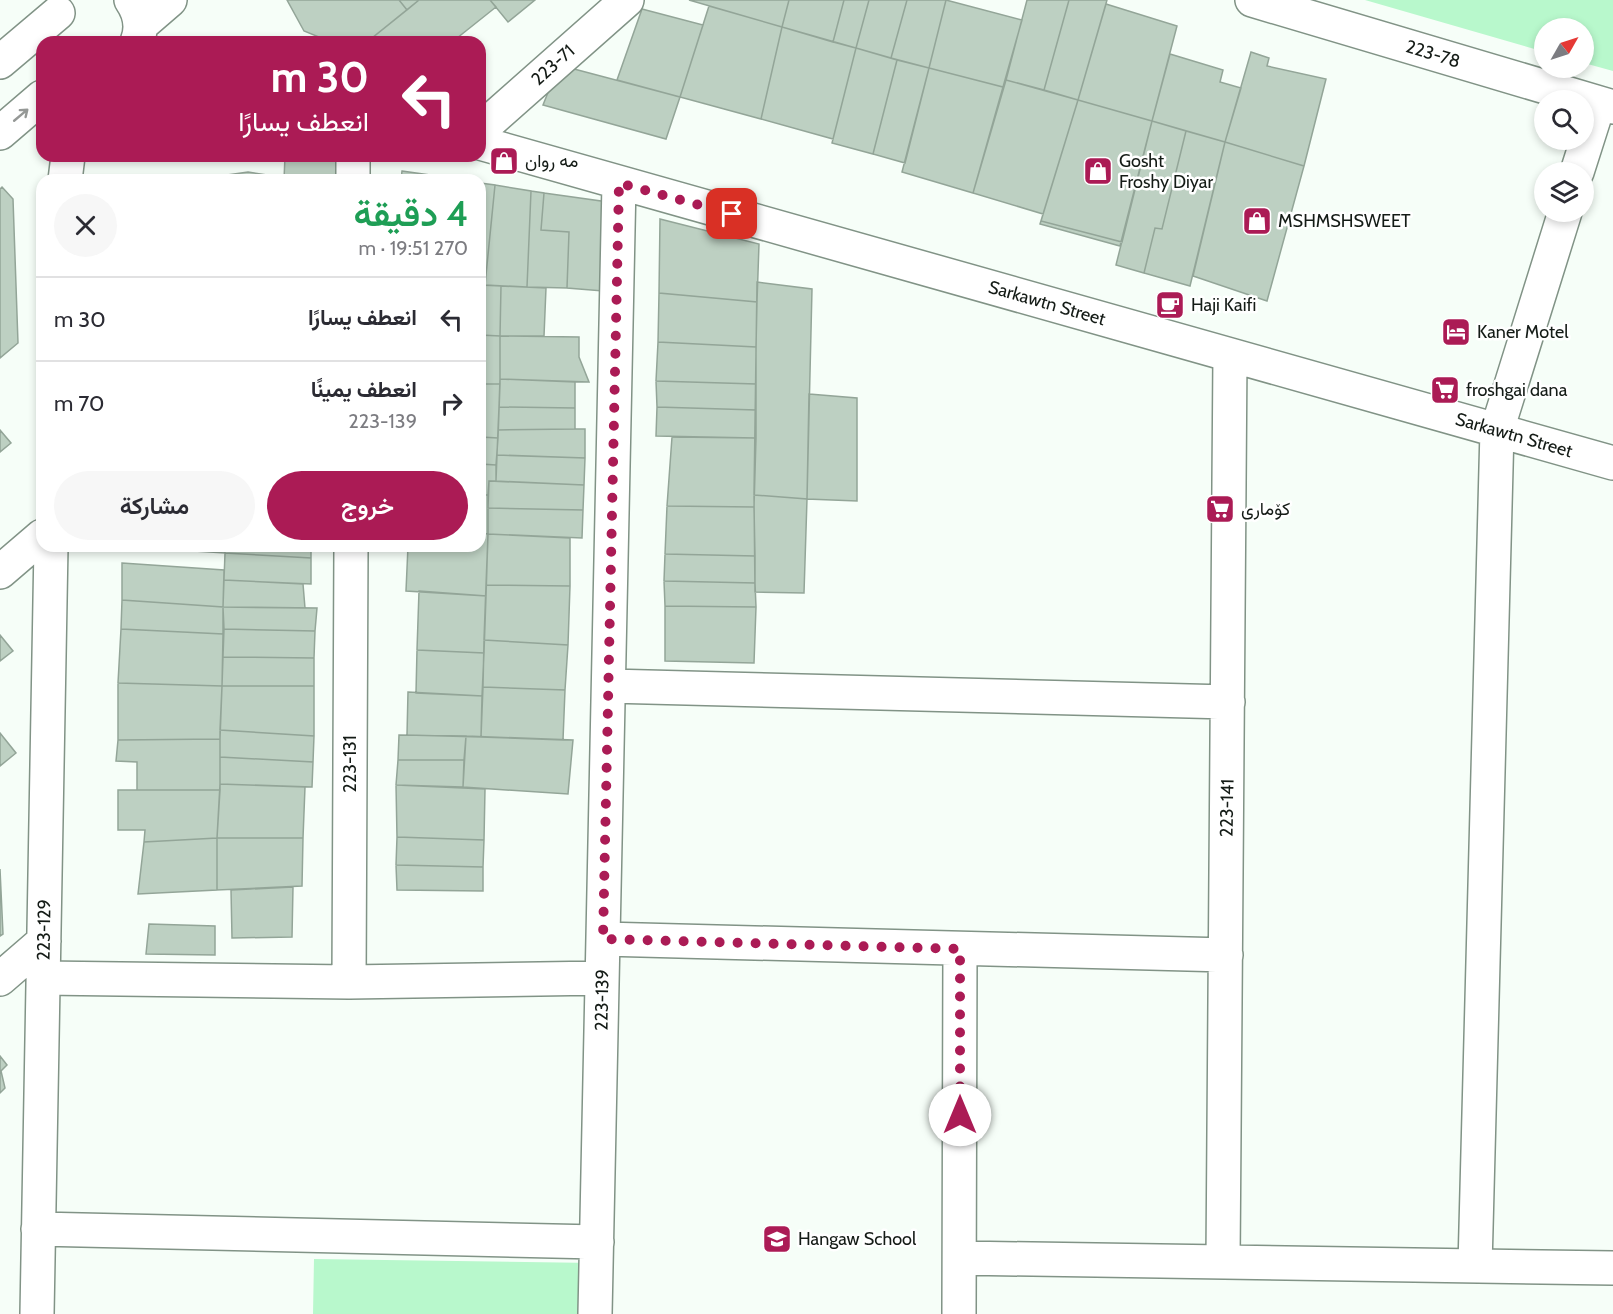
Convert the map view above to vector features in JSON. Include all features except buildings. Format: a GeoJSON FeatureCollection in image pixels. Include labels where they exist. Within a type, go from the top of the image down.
{"type":"FeatureCollection","features":[{"type":"Feature","properties":{"kind":"street"},"geometry":{"type":"LineString","coordinates":[[136,22],[170,0]]}},
{"type":"Feature","properties":{"kind":"street","name":"223-71"},"geometry":{"type":"LineString","coordinates":[[486,125],[627,0]]}},
{"type":"Feature","properties":{"kind":"street","name":"223-78"},"geometry":{"type":"LineString","coordinates":[[1252,0],[1606,105]]}},
{"type":"Feature","properties":{"kind":"street"},"geometry":{"type":"LineString","coordinates":[[0,62],[61,18]]}},
{"type":"Feature","properties":{"kind":"street"},"geometry":{"type":"LineString","coordinates":[[0,133],[36,102]]}},
{"type":"Feature","properties":{"kind":"street"},"geometry":{"type":"LineString","coordinates":[[1581,162],[1606,105]]}},
{"type":"Feature","properties":{"kind":"street","name":"Sarkawtn Street"},"geometry":{"type":"LineString","coordinates":[[486,145],[1613,463]]}},
{"type":"Feature","properties":{"kind":"street","name":"223-139"},"geometry":{"type":"LineString","coordinates":[[595,1314],[619,183]]}},
{"type":"Feature","properties":{"kind":"street"},"geometry":{"type":"LineString","coordinates":[[1475,1266],[1497,430],[1562,222]]}},
{"type":"Feature","properties":{"kind":"street","name":"223-141"},"geometry":{"type":"LineString","coordinates":[[1223,1261],[1230,355]]}},
{"type":"Feature","properties":{"kind":"street"},"geometry":{"type":"LineString","coordinates":[[0,572],[36,541]]}},
{"type":"Feature","properties":{"kind":"street","name":"223-129"},"geometry":{"type":"LineString","coordinates":[[37,1314],[51,552]]}},
{"type":"Feature","properties":{"kind":"street","name":"223-131"},"geometry":{"type":"LineString","coordinates":[[349,982],[351,552]]}},
{"type":"Feature","properties":{"kind":"street"},"geometry":{"type":"LineString","coordinates":[[609,686],[1228,702]]}},
{"type":"Feature","properties":{"kind":"street"},"geometry":{"type":"LineString","coordinates":[[603,939],[1226,955]]}},
{"type":"Feature","properties":{"kind":"street"},"geometry":{"type":"LineString","coordinates":[[0,979],[44,941]]}},
{"type":"Feature","properties":{"kind":"street"},"geometry":{"type":"LineString","coordinates":[[959,1314],[960,949]]}},
{"type":"Feature","properties":{"kind":"street"},"geometry":{"type":"LineString","coordinates":[[43,978],[349,982],[602,978]]}},
{"type":"Feature","properties":{"kind":"street"},"geometry":{"type":"LineString","coordinates":[[38,1229],[597,1242]]}},
{"type":"Feature","properties":{"kind":"street"},"geometry":{"type":"LineString","coordinates":[[960,1258],[1613,1268]]}},
{"type":"Feature","properties":{"kind":"green space"},"geometry":{"type":"Polygon","coordinates":[[[1365,0],[1613,0],[1613,71],[1594,66],[1594,18],[1534,18],[1534,49],[1365,0]]]}},
{"type":"Feature","properties":{"kind":"green space"},"geometry":{"type":"Polygon","coordinates":[[[314,1259],[595,1263],[594,1314],[313,1314],[314,1259]]]}},
{"type":"Feature","properties":{"kind":"place","name":"مه روان"},"geometry":{"type":"Point","coordinates":[504,161]}},
{"type":"Feature","properties":{"kind":"place","name":"Gosht Froshy Diyar"},"geometry":{"type":"Point","coordinates":[1098,171]}},
{"type":"Feature","properties":{"kind":"place","name":"MSHMSHSWEET"},"geometry":{"type":"Point","coordinates":[1257,221]}},
{"type":"Feature","properties":{"kind":"place","name":"Haji Kaifi"},"geometry":{"type":"Point","coordinates":[1170,305]}},
{"type":"Feature","properties":{"kind":"place","name":"Kaner Motel"},"geometry":{"type":"Point","coordinates":[1456,332]}},
{"type":"Feature","properties":{"kind":"place","name":"froshgai dana"},"geometry":{"type":"Point","coordinates":[1445,390]}},
{"type":"Feature","properties":{"kind":"place","name":"كۆماری"},"geometry":{"type":"Point","coordinates":[1220,509]}},
{"type":"Feature","properties":{"kind":"place","name":"Hangaw School"},"geometry":{"type":"Point","coordinates":[777,1239]}},
{"type":"Feature","properties":{"kind":"route"},"geometry":{"type":"LineString","coordinates":[[732,214],[619,183],[603,939],[960,949],[960,1115]]}}]}
